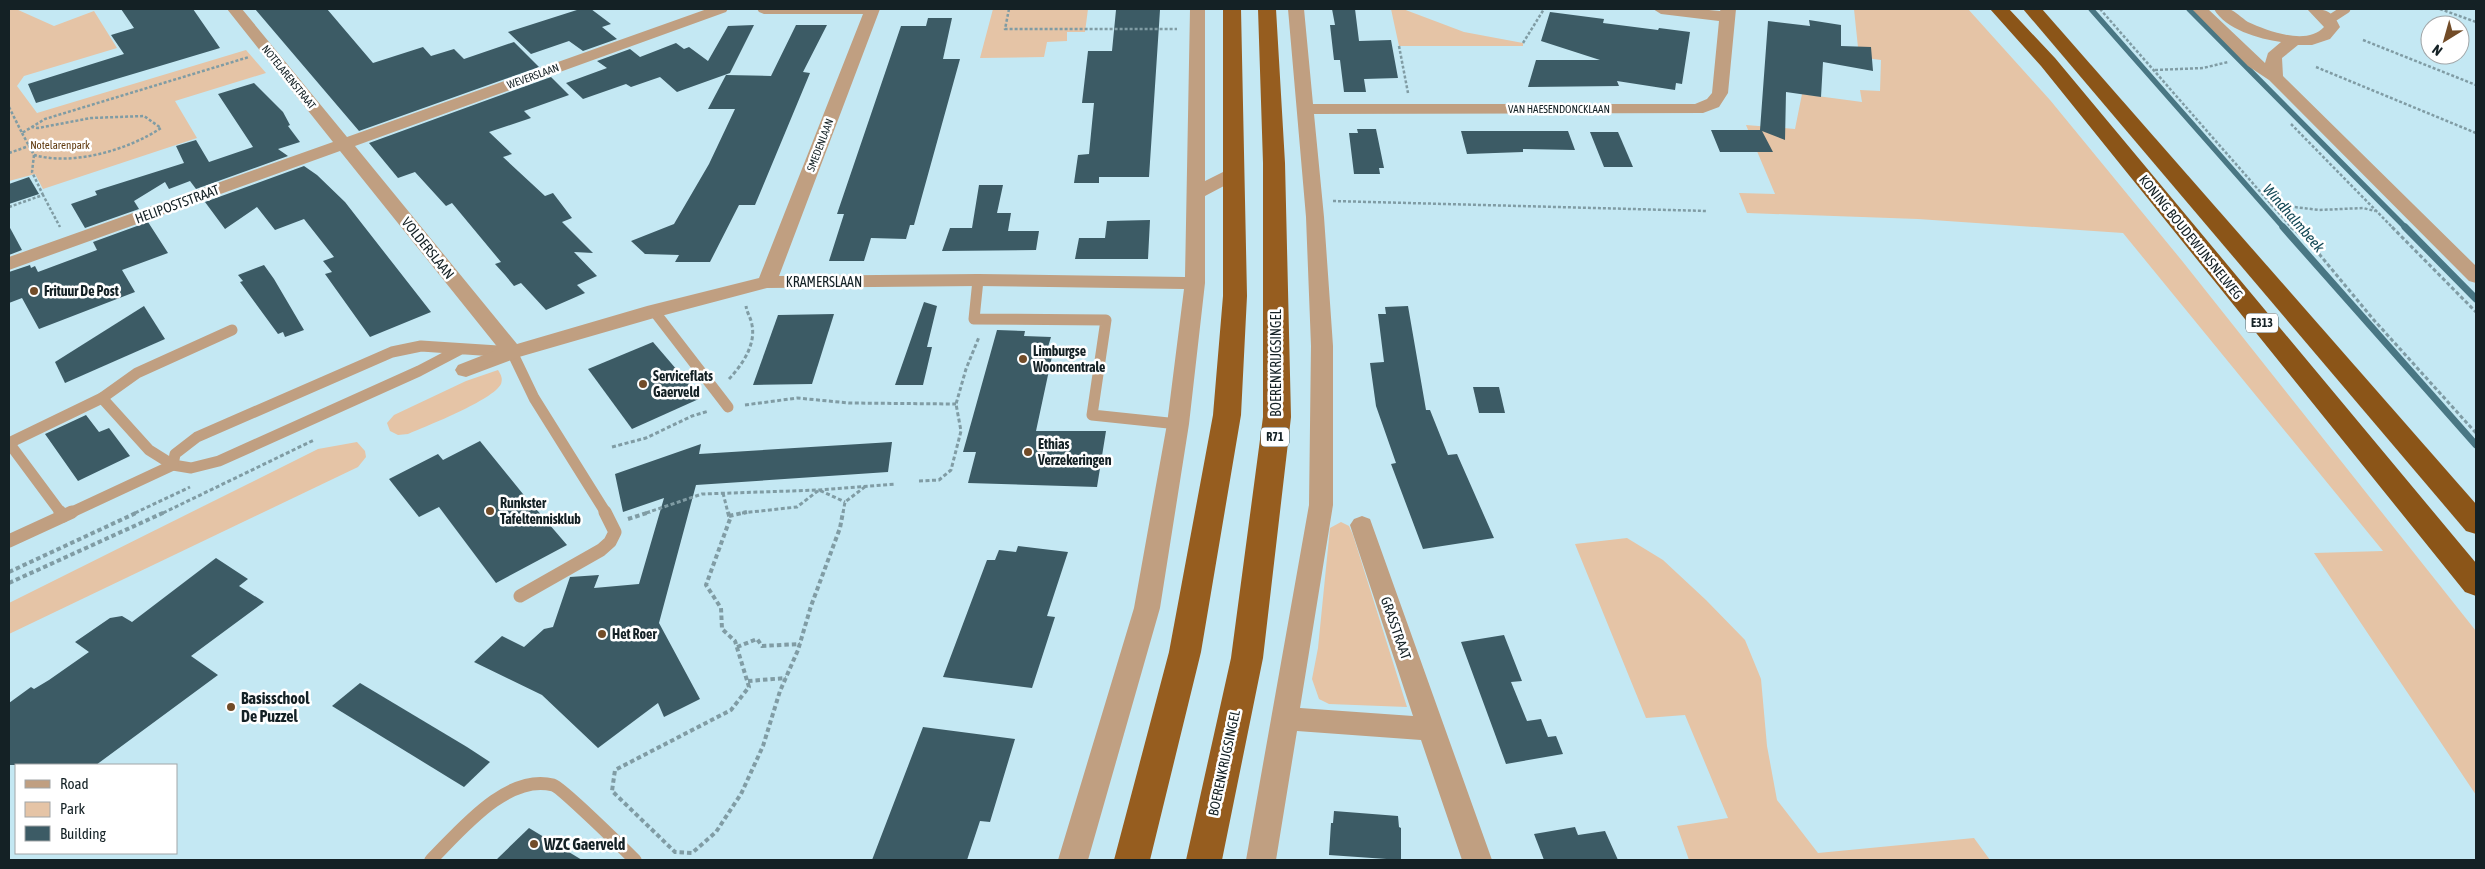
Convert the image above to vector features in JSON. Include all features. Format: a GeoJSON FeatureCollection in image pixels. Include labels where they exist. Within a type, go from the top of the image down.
{"type":"FeatureCollection","features":[{"type":"Feature","properties":{"kind":"highway"},"geometry":{"type":"LineString","coordinates":[[1132,860],[1185,652],[1227,415],[1235,296],[1232,9]]}},
{"type":"Feature","properties":{"kind":"highway","name":"BOERENKRIJGSINGEL"},"geometry":{"type":"LineString","coordinates":[[1204,860],[1247,658],[1277,417],[1274,163],[1267,9]]}},
{"type":"Feature","properties":{"kind":"highway","name":"KONING BOUDEWIJNSNELWEG"},"geometry":{"type":"LineString","coordinates":[[1999,9],[2048,62],[2476,584]]}},
{"type":"Feature","properties":{"kind":"highway","name":"KONING BOUDEWIJNSNELWEG"},"geometry":{"type":"LineString","coordinates":[[2032,9],[2476,523]]}},
{"type":"Feature","properties":{"kind":"street","name":"NOTELARENSTRAAT"},"geometry":{"type":"LineString","coordinates":[[234,9],[345,145]]}},
{"type":"Feature","properties":{"kind":"street","name":"WEVERSLAAN"},"geometry":{"type":"LineString","coordinates":[[345,145],[721,9]]}},
{"type":"Feature","properties":{"kind":"street"},"geometry":{"type":"LineString","coordinates":[[764,9],[872,9]]}},
{"type":"Feature","properties":{"kind":"street","name":"SMEDENLAAN"},"geometry":{"type":"LineString","coordinates":[[767,282],[872,9]]}},
{"type":"Feature","properties":{"kind":"street"},"geometry":{"type":"LineString","coordinates":[[1261,860],[1321,505],[1322,346],[1306,109],[1296,9]]}},
{"type":"Feature","properties":{"kind":"street"},"geometry":{"type":"LineString","coordinates":[[1661,9],[1728,13]]}},
{"type":"Feature","properties":{"kind":"street"},"geometry":{"type":"LineString","coordinates":[[2200,9],[2254,63],[2274,77],[2476,277]]}},
{"type":"Feature","properties":{"kind":"street"},"geometry":{"type":"LineString","coordinates":[[2221,9],[2227,17],[2254,31],[2295,39],[2322,37],[2330,32],[2332,26],[2329,20],[2314,9]]}},
{"type":"Feature","properties":{"kind":"street","name":"VAN HAESENDONCKLAAN"},"geometry":{"type":"LineString","coordinates":[[1306,109],[1697,109],[1713,103],[1720,93],[1728,13]]}},
{"type":"Feature","properties":{"kind":"street"},"geometry":{"type":"LineString","coordinates":[[1073,860],[1146,608],[1178,424],[1195,283],[1198,19]]}},
{"type":"Feature","properties":{"kind":"street"},"geometry":{"type":"LineString","coordinates":[[2254,31],[2274,56],[2274,77]]}},
{"type":"Feature","properties":{"kind":"street"},"geometry":{"type":"LineString","coordinates":[[2274,56],[2295,39]]}},
{"type":"Feature","properties":{"kind":"street","name":"HELIPOSTSTRAAT"},"geometry":{"type":"LineString","coordinates":[[9,264],[345,145]]}},
{"type":"Feature","properties":{"kind":"street","name":"VOLDERSLAAN"},"geometry":{"type":"LineString","coordinates":[[345,145],[512,352]]}},
{"type":"Feature","properties":{"kind":"street"},"geometry":{"type":"LineString","coordinates":[[1195,194],[1233,174]]}},
{"type":"Feature","properties":{"kind":"street","name":"KRAMERSLAAN"},"geometry":{"type":"LineString","coordinates":[[466,370],[512,352],[654,311],[767,282],[978,280],[1195,283]]}},
{"type":"Feature","properties":{"kind":"street","name":"GRASSTRAAT"},"geometry":{"type":"LineString","coordinates":[[1362,525],[1392,621],[1433,729],[1478,860]]}},
{"type":"Feature","properties":{"kind":"street"},"geometry":{"type":"LineString","coordinates":[[1286,718],[1433,729]]}},
{"type":"Feature","properties":{"kind":"lane"},"geometry":{"type":"LineString","coordinates":[[2329,20],[2346,9]]}},
{"type":"Feature","properties":{"kind":"lane"},"geometry":{"type":"LineString","coordinates":[[978,280],[974,319],[1106,320],[1092,415],[1178,424]]}},
{"type":"Feature","properties":{"kind":"lane"},"geometry":{"type":"LineString","coordinates":[[654,311],[728,407]]}},
{"type":"Feature","properties":{"kind":"lane"},"geometry":{"type":"LineString","coordinates":[[63,516],[9,443],[102,398],[137,373],[232,330]]}},
{"type":"Feature","properties":{"kind":"lane"},"geometry":{"type":"LineString","coordinates":[[9,541],[172,465],[175,454],[197,437],[392,352],[421,346],[512,352],[534,398],[613,524],[615,532],[610,542],[600,550],[520,596]]}},
{"type":"Feature","properties":{"kind":"lane"},"geometry":{"type":"LineString","coordinates":[[102,398],[149,450],[172,465],[191,468],[219,461],[419,371],[461,348]]}},
{"type":"Feature","properties":{"kind":"lane"},"geometry":{"type":"LineString","coordinates":[[431,860],[491,802],[514,789],[540,782],[555,785],[635,860]]}},
{"type":"Feature","properties":{"kind":"path"},"geometry":{"type":"LineString","coordinates":[[1009,9],[1005,29],[1198,19]]}},
{"type":"Feature","properties":{"kind":"path"},"geometry":{"type":"LineString","coordinates":[[1522,43],[1544,9]]}},
{"type":"Feature","properties":{"kind":"path"},"geometry":{"type":"LineString","coordinates":[[2100,9],[2269,204],[2285,222],[2310,243],[2373,319],[2476,432]]}},
{"type":"Feature","properties":{"kind":"path"},"geometry":{"type":"LineString","coordinates":[[2440,9],[2476,22]]}},
{"type":"Feature","properties":{"kind":"path"},"geometry":{"type":"LineString","coordinates":[[2363,40],[2476,85]]}},
{"type":"Feature","properties":{"kind":"path"},"geometry":{"type":"LineString","coordinates":[[1399,46],[1410,108]]}},
{"type":"Feature","properties":{"kind":"path"},"geometry":{"type":"LineString","coordinates":[[22,133],[45,119],[268,51]]}},
{"type":"Feature","properties":{"kind":"path"},"geometry":{"type":"LineString","coordinates":[[2154,70],[2203,68],[2231,62],[2224,55]]}},
{"type":"Feature","properties":{"kind":"path"},"geometry":{"type":"LineString","coordinates":[[2316,67],[2476,133]]}},
{"type":"Feature","properties":{"kind":"path"},"geometry":{"type":"LineString","coordinates":[[9,106],[34,155],[32,172],[69,243]]}},
{"type":"Feature","properties":{"kind":"path"},"geometry":{"type":"LineString","coordinates":[[32,127],[38,128],[91,118],[144,116],[161,128],[142,141],[90,156],[51,160],[34,155]]}},
{"type":"Feature","properties":{"kind":"path"},"geometry":{"type":"LineString","coordinates":[[2286,118],[2476,312]]}},
{"type":"Feature","properties":{"kind":"path"},"geometry":{"type":"LineString","coordinates":[[9,153],[29,146]]}},
{"type":"Feature","properties":{"kind":"path"},"geometry":{"type":"LineString","coordinates":[[9,207],[43,195]]}},
{"type":"Feature","properties":{"kind":"path"},"geometry":{"type":"LineString","coordinates":[[1313,200],[1707,211]]}},
{"type":"Feature","properties":{"kind":"path"},"geometry":{"type":"LineString","coordinates":[[2269,204],[2319,210],[2355,208],[2376,211]]}},
{"type":"Feature","properties":{"kind":"path"},"geometry":{"type":"LineString","coordinates":[[713,388],[730,378],[751,344],[752,325],[746,313],[746,287]]}},
{"type":"Feature","properties":{"kind":"path"},"geometry":{"type":"LineString","coordinates":[[919,481],[939,480],[951,470],[961,431],[956,404],[966,369],[980,335],[979,319]]}},
{"type":"Feature","properties":{"kind":"path"},"geometry":{"type":"LineString","coordinates":[[612,447],[646,438],[692,416],[728,407],[797,398],[849,403],[956,404]]}},
{"type":"Feature","properties":{"kind":"path"},"geometry":{"type":"LineString","coordinates":[[9,583],[228,483],[321,437]]}},
{"type":"Feature","properties":{"kind":"path"},"geometry":{"type":"LineString","coordinates":[[613,524],[702,494],[819,490],[896,484]]}},
{"type":"Feature","properties":{"kind":"path"},"geometry":{"type":"LineString","coordinates":[[723,493],[729,516],[706,585],[721,608],[722,629],[735,641],[749,687],[731,710],[615,770],[612,791],[676,852],[692,853],[716,832],[741,794],[763,746],[786,678],[800,644],[840,528],[845,502],[866,486]]}},
{"type":"Feature","properties":{"kind":"path"},"geometry":{"type":"LineString","coordinates":[[819,490],[845,502]]}},
{"type":"Feature","properties":{"kind":"path"},"geometry":{"type":"LineString","coordinates":[[729,516],[750,511],[797,507],[819,490]]}},
{"type":"Feature","properties":{"kind":"path"},"geometry":{"type":"LineString","coordinates":[[737,647],[757,639],[762,646],[800,644]]}},
{"type":"Feature","properties":{"kind":"path"},"geometry":{"type":"LineString","coordinates":[[748,681],[786,678]]}},
{"type":"Feature","properties":{"kind":"green space","name":"Notelarenpark"},"geometry":{"type":"Polygon","coordinates":[[[9,9],[16,9],[54,26],[94,11],[117,48],[24,76],[17,86],[37,113],[246,50],[266,73],[175,101],[197,138],[43,189],[35,174],[9,181],[9,9]]]}},
{"type":"Feature","properties":{"kind":"green space"},"geometry":{"type":"Polygon","coordinates":[[[993,9],[1088,9],[1085,32],[1067,32],[1067,41],[1047,42],[1044,57],[980,58],[993,9]]]}},
{"type":"Feature","properties":{"kind":"green space"},"geometry":{"type":"Polygon","coordinates":[[[1391,9],[1403,9],[1464,32],[1523,43],[1523,46],[1399,46],[1391,9]]]}},
{"type":"Feature","properties":{"kind":"green space"},"geometry":{"type":"Polygon","coordinates":[[[1854,9],[1968,9],[2050,100],[2183,262],[2476,631],[2476,795],[2314,553],[2383,551],[2123,233],[1918,219],[1747,213],[1739,193],[1775,194],[1746,125],[1795,129],[1802,94],[1862,102],[1860,90],[1880,91],[1881,60],[1859,57],[1854,9]]]}},
{"type":"Feature","properties":{"kind":"green space"},"geometry":{"type":"Polygon","coordinates":[[[498,370],[502,380],[501,384],[473,405],[408,434],[398,435],[390,431],[387,423],[394,415],[466,381],[498,370]]]}},
{"type":"Feature","properties":{"kind":"green space"},"geometry":{"type":"Polygon","coordinates":[[[357,442],[365,451],[366,457],[358,467],[9,634],[9,603],[318,449],[357,442]]]}},
{"type":"Feature","properties":{"kind":"green space"},"geometry":{"type":"Polygon","coordinates":[[[1341,522],[1349,526],[1353,535],[1407,707],[1329,704],[1319,699],[1312,679],[1318,648],[1330,528],[1341,522]]]}},
{"type":"Feature","properties":{"kind":"green space"},"geometry":{"type":"Polygon","coordinates":[[[1627,538],[1663,560],[1745,640],[1761,679],[1767,746],[1777,800],[1818,853],[1974,838],[1990,860],[1689,860],[1677,826],[1728,818],[1685,715],[1646,718],[1575,544],[1627,538]]]}},
{"type":"Feature","properties":{"kind":"building"},"geometry":{"type":"Polygon","coordinates":[[[121,9],[193,9],[220,48],[36,103],[28,84],[124,54],[111,35],[134,28],[121,9]]]}},
{"type":"Feature","properties":{"kind":"building"},"geometry":{"type":"Polygon","coordinates":[[[255,9],[327,9],[373,63],[423,47],[431,56],[454,49],[464,59],[514,42],[539,67],[359,131],[255,9]]]}},
{"type":"Feature","properties":{"kind":"building"},"geometry":{"type":"Polygon","coordinates":[[[580,9],[591,9],[611,24],[602,27],[617,39],[583,51],[569,41],[531,54],[508,32],[580,9]]]}},
{"type":"Feature","properties":{"kind":"building"},"geometry":{"type":"Polygon","coordinates":[[[1332,9],[1355,9],[1359,41],[1391,40],[1398,78],[1364,79],[1366,92],[1344,92],[1340,60],[1334,60],[1330,25],[1335,25],[1332,9]]]}},
{"type":"Feature","properties":{"kind":"building"},"geometry":{"type":"Polygon","coordinates":[[[1116,10],[1160,10],[1149,177],[1099,177],[1099,183],[1074,183],[1078,155],[1089,154],[1094,103],[1082,103],[1088,51],[1112,51],[1116,10]]]}},
{"type":"Feature","properties":{"kind":"building"},"geometry":{"type":"Polygon","coordinates":[[[1550,12],[1604,19],[1603,23],[1690,32],[1682,84],[1676,83],[1675,90],[1617,81],[1619,86],[1528,87],[1536,60],[1600,60],[1541,41],[1550,12]]]}},
{"type":"Feature","properties":{"kind":"building"},"geometry":{"type":"Polygon","coordinates":[[[928,18],[952,18],[943,59],[960,59],[914,225],[910,225],[906,239],[871,238],[864,261],[829,261],[844,214],[837,214],[901,26],[926,26],[928,18]]]}},
{"type":"Feature","properties":{"kind":"building"},"geometry":{"type":"Polygon","coordinates":[[[1809,20],[1841,25],[1841,46],[1871,47],[1873,71],[1823,62],[1821,97],[1786,92],[1785,140],[1762,131],[1773,152],[1720,152],[1711,130],[1760,130],[1768,21],[1810,26],[1809,20]]]}},
{"type":"Feature","properties":{"kind":"building"},"geometry":{"type":"Polygon","coordinates":[[[754,25],[730,73],[677,92],[660,77],[631,87],[626,84],[583,99],[566,83],[607,68],[597,61],[630,49],[640,57],[676,43],[684,49],[689,47],[708,61],[728,26],[754,25]]]}},
{"type":"Feature","properties":{"kind":"building"},"geometry":{"type":"Polygon","coordinates":[[[796,25],[827,25],[803,72],[810,73],[755,205],[739,205],[710,262],[675,262],[679,255],[645,254],[631,241],[674,224],[709,164],[735,109],[708,109],[726,75],[771,76],[796,25]]]}},
{"type":"Feature","properties":{"kind":"building"},"geometry":{"type":"Polygon","coordinates":[[[551,77],[569,95],[524,111],[531,118],[489,132],[512,154],[503,157],[545,196],[553,193],[572,218],[562,222],[593,253],[574,252],[597,276],[577,285],[585,293],[546,310],[521,283],[514,286],[495,264],[501,262],[452,203],[446,206],[415,172],[398,178],[369,143],[551,77]]]}},
{"type":"Feature","properties":{"kind":"building"},"geometry":{"type":"Polygon","coordinates":[[[254,83],[283,112],[290,125],[288,126],[300,142],[278,149],[288,156],[196,189],[190,181],[169,189],[165,182],[134,201],[139,209],[85,228],[71,204],[97,195],[95,191],[184,163],[176,146],[196,140],[209,162],[253,147],[218,94],[254,83]]]}},
{"type":"Feature","properties":{"kind":"building"},"geometry":{"type":"Polygon","coordinates":[[[1357,129],[1376,129],[1384,168],[1379,168],[1380,174],[1354,174],[1349,133],[1358,133],[1357,129]]]}},
{"type":"Feature","properties":{"kind":"building"},"geometry":{"type":"Polygon","coordinates":[[[1461,131],[1568,131],[1575,150],[1523,149],[1523,152],[1467,154],[1461,131]]]}},
{"type":"Feature","properties":{"kind":"building"},"geometry":{"type":"Polygon","coordinates":[[[1590,132],[1618,132],[1633,167],[1604,167],[1590,132]]]}},
{"type":"Feature","properties":{"kind":"building"},"geometry":{"type":"Polygon","coordinates":[[[304,166],[317,175],[345,202],[431,312],[370,337],[325,274],[332,272],[323,261],[334,257],[304,219],[275,230],[257,207],[225,229],[205,202],[304,166]]]}},
{"type":"Feature","properties":{"kind":"building"},"geometry":{"type":"Polygon","coordinates":[[[29,177],[39,194],[9,204],[9,184],[29,177]]]}},
{"type":"Feature","properties":{"kind":"building"},"geometry":{"type":"Polygon","coordinates":[[[979,185],[1003,185],[997,213],[1011,213],[1008,231],[1039,231],[1036,250],[942,251],[950,228],[972,228],[979,185]]]}},
{"type":"Feature","properties":{"kind":"building"},"geometry":{"type":"Polygon","coordinates":[[[1150,220],[1148,259],[1075,259],[1079,238],[1105,238],[1107,221],[1150,220]]]}},
{"type":"Feature","properties":{"kind":"building"},"geometry":{"type":"Polygon","coordinates":[[[148,222],[168,253],[122,270],[135,292],[39,329],[22,298],[9,303],[9,272],[30,265],[31,268],[35,266],[38,272],[97,250],[93,242],[148,222]]]}},
{"type":"Feature","properties":{"kind":"building"},"geometry":{"type":"Polygon","coordinates":[[[9,226],[22,250],[9,255],[9,226]]]}},
{"type":"Feature","properties":{"kind":"building"},"geometry":{"type":"Polygon","coordinates":[[[264,265],[304,330],[285,337],[283,332],[278,334],[240,282],[243,281],[238,275],[264,265]]]}},
{"type":"Feature","properties":{"kind":"building"},"geometry":{"type":"Polygon","coordinates":[[[924,302],[937,306],[927,347],[932,347],[923,385],[895,385],[924,302]]]}},
{"type":"Feature","properties":{"kind":"building"},"geometry":{"type":"Polygon","coordinates":[[[144,306],[165,339],[65,383],[55,362],[144,306]]]}},
{"type":"Feature","properties":{"kind":"building"},"geometry":{"type":"Polygon","coordinates":[[[1408,306],[1426,410],[1430,410],[1448,455],[1457,454],[1494,538],[1423,549],[1391,464],[1396,463],[1376,406],[1370,363],[1384,362],[1378,314],[1386,314],[1385,307],[1408,306]]]}},
{"type":"Feature","properties":{"kind":"building"},"geometry":{"type":"Polygon","coordinates":[[[834,314],[812,384],[753,385],[778,315],[834,314]]]}},
{"type":"Feature","properties":{"kind":"building"},"geometry":{"type":"Polygon","coordinates":[[[997,330],[1025,331],[1024,336],[1051,337],[1048,347],[1054,347],[1036,431],[1106,431],[1097,487],[968,483],[976,452],[963,452],[997,330]]]}},
{"type":"Feature","properties":{"kind":"building","name":"Serviceflats Gaerveld"},"geometry":{"type":"Polygon","coordinates":[[[653,342],[701,398],[632,429],[588,369],[653,342]]]}},
{"type":"Feature","properties":{"kind":"building"},"geometry":{"type":"Polygon","coordinates":[[[1473,387],[1499,387],[1505,413],[1479,413],[1473,387]]]}},
{"type":"Feature","properties":{"kind":"building"},"geometry":{"type":"Polygon","coordinates":[[[86,415],[99,432],[109,428],[130,456],[78,481],[45,434],[86,415]]]}},
{"type":"Feature","properties":{"kind":"building","name":"Runkster Tafeltennisklub"},"geometry":{"type":"Polygon","coordinates":[[[480,441],[523,494],[528,504],[531,503],[567,545],[496,583],[439,507],[419,517],[389,479],[438,454],[443,460],[480,441]]]}},
{"type":"Feature","properties":{"kind":"building","name":"Het Roer"},"geometry":{"type":"Polygon","coordinates":[[[892,442],[888,472],[696,485],[659,623],[700,699],[664,717],[658,703],[598,748],[542,695],[474,662],[502,636],[524,647],[544,629],[553,627],[570,577],[599,575],[594,588],[639,584],[664,498],[623,512],[615,474],[701,444],[699,454],[892,442]]]}},
{"type":"Feature","properties":{"kind":"building"},"geometry":{"type":"Polygon","coordinates":[[[1018,546],[1068,552],[1047,616],[1055,617],[1032,688],[943,677],[987,560],[995,560],[999,550],[1016,552],[1018,546]]]}},
{"type":"Feature","properties":{"kind":"building"},"geometry":{"type":"Polygon","coordinates":[[[216,558],[248,579],[239,586],[264,602],[191,656],[218,675],[97,764],[9,765],[9,703],[31,687],[34,689],[49,680],[89,652],[75,642],[110,618],[122,616],[132,622],[216,558]]]}},
{"type":"Feature","properties":{"kind":"building"},"geometry":{"type":"Polygon","coordinates":[[[1504,635],[1522,681],[1511,682],[1527,721],[1541,719],[1548,737],[1556,736],[1563,754],[1506,764],[1461,642],[1504,635]]]}},
{"type":"Feature","properties":{"kind":"building"},"geometry":{"type":"Polygon","coordinates":[[[360,683],[490,762],[464,787],[332,706],[360,683]]]}},
{"type":"Feature","properties":{"kind":"building"},"geometry":{"type":"Polygon","coordinates":[[[923,727],[1015,739],[990,822],[980,821],[967,860],[872,860],[923,727]]]}},
{"type":"Feature","properties":{"kind":"building"},"geometry":{"type":"Polygon","coordinates":[[[1334,811],[1398,816],[1399,827],[1401,828],[1401,860],[1329,855],[1331,823],[1333,823],[1334,811]]]}},
{"type":"Feature","properties":{"kind":"building"},"geometry":{"type":"Polygon","coordinates":[[[1575,827],[1578,835],[1605,831],[1618,860],[1544,860],[1534,834],[1575,827]]]}},
{"type":"Feature","properties":{"kind":"building","name":"WZC Gaerveld"},"geometry":{"type":"Polygon","coordinates":[[[529,828],[582,860],[496,860],[529,828]]]}},
{"type":"Feature","properties":{"kind":"waterway","name":"Windhalmbeek"},"geometry":{"type":"LineString","coordinates":[[2091,9],[2284,228]]}},
{"type":"Feature","properties":{"kind":"waterway"},"geometry":{"type":"LineString","coordinates":[[2189,9],[2406,228]]}},
{"type":"Feature","properties":{"kind":"waterway","name":"Windhalmbeek"},"geometry":{"type":"LineString","coordinates":[[2283,227],[2476,445]]}},
{"type":"Feature","properties":{"kind":"waterway"},"geometry":{"type":"LineString","coordinates":[[2405,227],[2476,299]]}},
{"type":"Feature","properties":{"kind":"place","name":"Frituur De Post"},"geometry":{"type":"Point","coordinates":[34,291]}},
{"type":"Feature","properties":{"kind":"place","name":"Limburgse Wooncentrale"},"geometry":{"type":"Point","coordinates":[1023,359]}},
{"type":"Feature","properties":{"kind":"place","name":"Serviceflats Gaerveld"},"geometry":{"type":"Point","coordinates":[643,384]}},
{"type":"Feature","properties":{"kind":"place","name":"Ethias Verzekeringen"},"geometry":{"type":"Point","coordinates":[1028,452]}},
{"type":"Feature","properties":{"kind":"place","name":"Runkster Tafeltennisklub"},"geometry":{"type":"Point","coordinates":[490,511]}},
{"type":"Feature","properties":{"kind":"place","name":"Het Roer"},"geometry":{"type":"Point","coordinates":[602,634]}},
{"type":"Feature","properties":{"kind":"place","name":"Basisschool De Puzzel"},"geometry":{"type":"Point","coordinates":[231,707]}},
{"type":"Feature","properties":{"kind":"place","name":"WZC Gaerveld"},"geometry":{"type":"Point","coordinates":[534,844]}}]}
